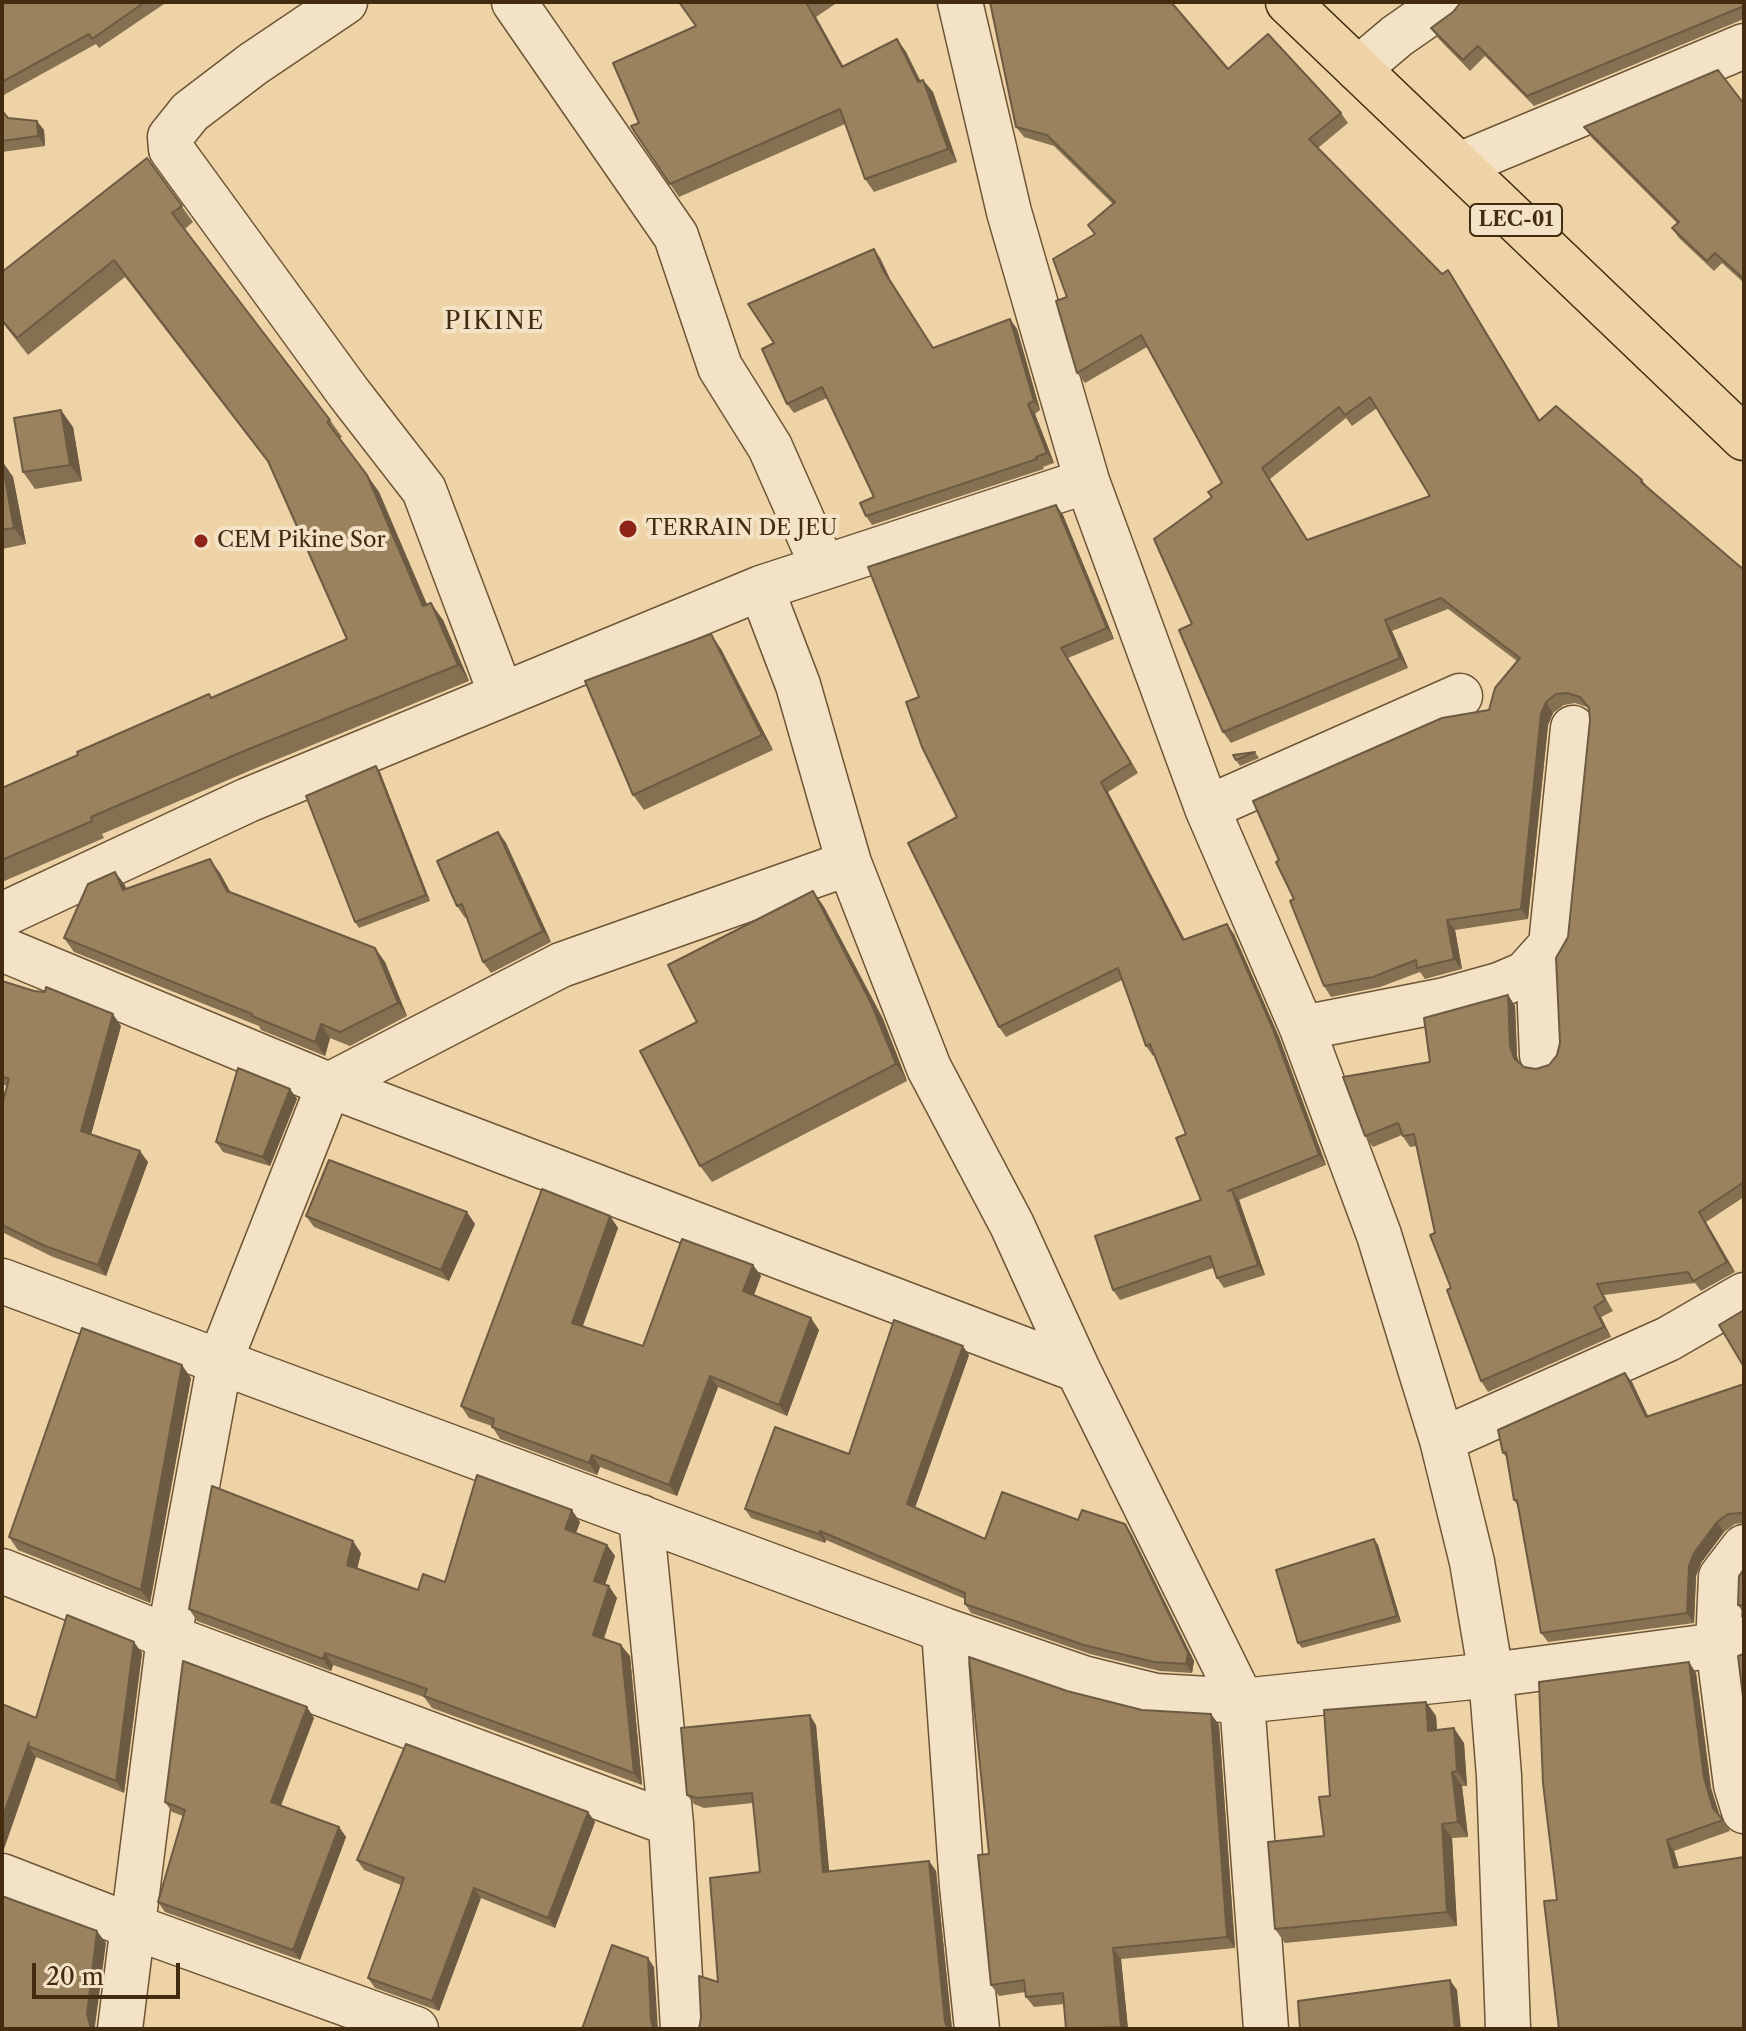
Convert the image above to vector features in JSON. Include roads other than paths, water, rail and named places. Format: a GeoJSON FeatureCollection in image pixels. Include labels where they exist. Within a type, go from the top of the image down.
{"type":"FeatureCollection","features":[{"type":"Feature","properties":{"kind":"highway","name":"LEC-01"},"geometry":{"type":"LineString","coordinates":[[1288,2],[1744,438]]}},
{"type":"Feature","properties":{"kind":"street"},"geometry":{"type":"LineString","coordinates":[[345,2],[253,64],[190,112],[170,137],[171,149],[348,392],[424,490],[501,694]]}},
{"type":"Feature","properties":{"kind":"street"},"geometry":{"type":"LineString","coordinates":[[514,2],[676,236],[720,367],[770,447],[823,567]]}},
{"type":"Feature","properties":{"kind":"street"},"geometry":{"type":"LineString","coordinates":[[960,2],[1009,212],[1087,481],[1207,808],[1302,1028],[1379,1235],[1442,1440],[1472,1562],[1491,1675],[1500,1791],[1508,2029]]}},
{"type":"Feature","properties":{"kind":"street"},"geometry":{"type":"LineString","coordinates":[[1358,69],[1397,36],[1446,2]]}},
{"type":"Feature","properties":{"kind":"street"},"geometry":{"type":"LineString","coordinates":[[1459,165],[1744,46]]}},
{"type":"Feature","properties":{"kind":"street"},"geometry":{"type":"LineString","coordinates":[[2,915],[248,800],[761,588],[1087,481]]}},
{"type":"Feature","properties":{"kind":"street"},"geometry":{"type":"LineString","coordinates":[[761,588],[798,685],[849,863],[929,1068],[1012,1225],[1078,1370],[1242,1701],[1266,2029]]}},
{"type":"Feature","properties":{"kind":"street"},"geometry":{"type":"LineString","coordinates":[[1207,808],[1460,696]]}},
{"type":"Feature","properties":{"kind":"street"},"geometry":{"type":"LineString","coordinates":[[1302,1028],[1445,1000],[1499,985],[1525,974],[1538,960],[1551,945],[1573,728]]}},
{"type":"Feature","properties":{"kind":"street"},"geometry":{"type":"LineString","coordinates":[[120,2029],[169,1637],[220,1361],[329,1085],[561,965],[849,863]]}},
{"type":"Feature","properties":{"kind":"street"},"geometry":{"type":"LineString","coordinates":[[2,949],[329,1085],[1078,1370]]}},
{"type":"Feature","properties":{"kind":"street"},"geometry":{"type":"LineString","coordinates":[[1538,960],[1542,1055]]}},
{"type":"Feature","properties":{"kind":"street"},"geometry":{"type":"LineString","coordinates":[[2,1281],[944,1630],[1083,1678],[1156,1696],[1242,1701],[1491,1675],[1731,1642]]}},
{"type":"Feature","properties":{"kind":"street"},"geometry":{"type":"LineString","coordinates":[[1442,1440],[1668,1339],[1744,1295]]}},
{"type":"Feature","properties":{"kind":"street"},"geometry":{"type":"LineString","coordinates":[[641,1517],[671,1824],[683,2029]]}},
{"type":"Feature","properties":{"kind":"street"},"geometry":{"type":"LineString","coordinates":[[1744,1547],[1721,1577],[1731,1642],[1736,1785],[1744,1811]]}},
{"type":"Feature","properties":{"kind":"street"},"geometry":{"type":"LineString","coordinates":[[2,1571],[169,1637],[671,1824]]}},
{"type":"Feature","properties":{"kind":"street"},"geometry":{"type":"LineString","coordinates":[[944,1630],[962,1886],[977,2029]]}},
{"type":"Feature","properties":{"kind":"street"},"geometry":{"type":"LineString","coordinates":[[2,1876],[416,2029]]}},
{"type":"Feature","properties":{"kind":"place","name":"TERRAIN DE JEU"},"geometry":{"type":"Point","coordinates":[628,529]}},
{"type":"Feature","properties":{"kind":"place","name":"CEM Pikine Sor"},"geometry":{"type":"Point","coordinates":[201,541]}},
{"type":"Feature","properties":{"kind":"district","name":"PIKINE"},"geometry":{"type":"Point","coordinates":[495,322]}}]}
